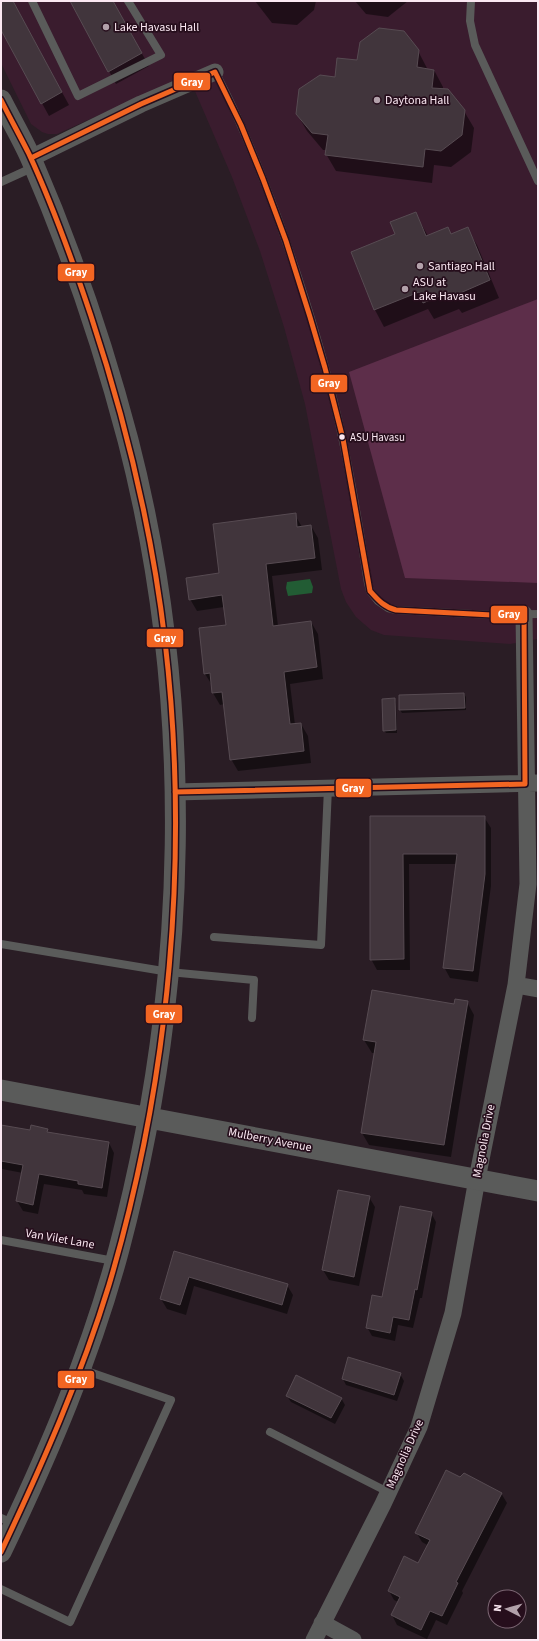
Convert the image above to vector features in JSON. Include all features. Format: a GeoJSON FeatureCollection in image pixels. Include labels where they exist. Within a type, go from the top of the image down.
{"type":"FeatureCollection","features":[{"type":"Feature","properties":{"kind":"street"},"geometry":{"type":"LineString","coordinates":[[32,163],[141,104],[215,72]]}},
{"type":"Feature","properties":{"kind":"street"},"geometry":{"type":"LineString","coordinates":[[1,100],[32,163],[81,286],[107,364],[129,443],[146,523],[160,603],[169,684],[175,792],[175,863],[169,972],[165,1011],[149,1117],[138,1172],[115,1261],[94,1330],[67,1406],[38,1475],[8,1521],[1,1552]]}},
{"type":"Feature","properties":{"kind":"street","name":"Magnolia Drive"},"geometry":{"type":"LineString","coordinates":[[314,1640],[419,1427],[453,1313],[477,1180],[516,985],[528,884],[528,836],[532,783],[531,614]]}},
{"type":"Feature","properties":{"kind":"street"},"geometry":{"type":"LineString","coordinates":[[175,792],[532,783]]}},
{"type":"Feature","properties":{"kind":"street"},"geometry":{"type":"LineString","coordinates":[[516,985],[538,989]]}},
{"type":"Feature","properties":{"kind":"street","name":"Mulberry Avenue"},"geometry":{"type":"LineString","coordinates":[[1,1090],[538,1191]]}},
{"type":"Feature","properties":{"kind":"street"},"geometry":{"type":"LineString","coordinates":[[322,1623],[353,1640]]}},
{"type":"Feature","properties":{"kind":"lane"},"geometry":{"type":"LineString","coordinates":[[32,1],[78,96],[161,55],[128,1]]}},
{"type":"Feature","properties":{"kind":"lane"},"geometry":{"type":"LineString","coordinates":[[471,1],[470,21],[475,46],[538,181]]}},
{"type":"Feature","properties":{"kind":"lane"},"geometry":{"type":"LineString","coordinates":[[215,72],[233,106],[265,182],[293,260],[318,339],[340,427],[355,501],[370,591],[380,603],[396,610],[492,615],[531,614]]}},
{"type":"Feature","properties":{"kind":"lane"},"geometry":{"type":"LineString","coordinates":[[1,182],[32,163]]}},
{"type":"Feature","properties":{"kind":"lane"},"geometry":{"type":"LineString","coordinates":[[214,937],[322,945],[328,788]]}},
{"type":"Feature","properties":{"kind":"lane"},"geometry":{"type":"LineString","coordinates":[[1,944],[169,972],[254,980],[252,1018]]}},
{"type":"Feature","properties":{"kind":"lane","name":"Van Vilet Lane"},"geometry":{"type":"LineString","coordinates":[[1,1240],[115,1261]]}},
{"type":"Feature","properties":{"kind":"lane"},"geometry":{"type":"LineString","coordinates":[[1,1589],[70,1622],[170,1400],[80,1369]]}},
{"type":"Feature","properties":{"kind":"lane"},"geometry":{"type":"LineString","coordinates":[[270,1432],[388,1492]]}},
{"type":"Feature","properties":{"kind":"shaded area","name":"ASU at Lake Havasu"},"geometry":{"type":"Polygon","coordinates":[[[1,1],[538,1],[538,639],[510,644],[384,635],[371,630],[356,617],[346,602],[341,589],[305,404],[284,327],[260,251],[232,177],[188,75],[57,134],[42,132],[31,124],[2,65],[1,1]]]}},
{"type":"Feature","properties":{"kind":"shaded area"},"geometry":{"type":"Polygon","coordinates":[[[538,299],[538,583],[405,578],[349,372],[538,299]]]}},
{"type":"Feature","properties":{"kind":"shaded area"},"geometry":{"type":"Polygon","coordinates":[[[310,579],[313,587],[312,593],[288,596],[286,588],[287,582],[310,579]]]}},
{"type":"Feature","properties":{"kind":"building"},"geometry":{"type":"Polygon","coordinates":[[[1,1],[13,1],[62,92],[41,104],[1,30],[1,1]]]}},
{"type":"Feature","properties":{"kind":"building","name":"Lake Havasu Hall"},"geometry":{"type":"Polygon","coordinates":[[[70,1],[113,1],[142,53],[108,72],[70,1]]]}},
{"type":"Feature","properties":{"kind":"building","name":"Daytona Hall"},"geometry":{"type":"Polygon","coordinates":[[[379,28],[404,31],[419,50],[417,67],[434,70],[432,88],[448,89],[465,110],[462,135],[441,151],[425,149],[423,167],[325,155],[328,135],[312,133],[296,114],[299,89],[320,75],[335,77],[337,58],[357,60],[360,42],[379,28]]]}},
{"type":"Feature","properties":{"kind":"building","name":"Santiago Hall"},"geometry":{"type":"Polygon","coordinates":[[[416,212],[426,236],[448,227],[451,234],[468,227],[490,280],[451,297],[449,292],[423,303],[419,292],[374,310],[351,252],[395,234],[390,222],[416,212]]]}},
{"type":"Feature","properties":{"kind":"building"},"geometry":{"type":"Polygon","coordinates":[[[296,513],[297,527],[311,525],[315,558],[266,564],[273,626],[311,621],[317,667],[284,672],[290,724],[301,723],[304,751],[230,760],[222,692],[212,693],[210,673],[204,674],[199,628],[226,625],[222,595],[189,600],[186,578],[219,573],[213,524],[296,513]]]}},
{"type":"Feature","properties":{"kind":"building"},"geometry":{"type":"Polygon","coordinates":[[[464,693],[465,708],[399,710],[399,695],[464,693]]]}},
{"type":"Feature","properties":{"kind":"building"},"geometry":{"type":"Polygon","coordinates":[[[395,698],[396,730],[383,731],[382,699],[395,698]]]}},
{"type":"Feature","properties":{"kind":"building"},"geometry":{"type":"Polygon","coordinates":[[[370,816],[485,816],[485,874],[473,971],[443,968],[457,854],[403,854],[404,959],[370,960],[370,816]]]}},
{"type":"Feature","properties":{"kind":"building"},"geometry":{"type":"Polygon","coordinates":[[[372,990],[454,1004],[455,999],[468,1001],[444,1145],[361,1133],[376,1042],[363,1040],[372,990]]]}},
{"type":"Feature","properties":{"kind":"building"},"geometry":{"type":"Polygon","coordinates":[[[1,1125],[30,1130],[31,1125],[48,1129],[47,1132],[109,1142],[102,1188],[78,1184],[78,1181],[39,1174],[33,1205],[16,1201],[23,1165],[1,1161],[1,1125]]]}},
{"type":"Feature","properties":{"kind":"building"},"geometry":{"type":"Polygon","coordinates":[[[338,1190],[370,1196],[354,1277],[322,1270],[338,1190]]]}},
{"type":"Feature","properties":{"kind":"building"},"geometry":{"type":"Polygon","coordinates":[[[400,1206],[432,1212],[417,1290],[415,1289],[409,1320],[393,1317],[390,1333],[366,1328],[372,1295],[382,1297],[400,1206]]]}},
{"type":"Feature","properties":{"kind":"building"},"geometry":{"type":"Polygon","coordinates":[[[174,1251],[288,1284],[282,1305],[189,1277],[180,1305],[160,1299],[174,1251]]]}},
{"type":"Feature","properties":{"kind":"building"},"geometry":{"type":"Polygon","coordinates":[[[348,1357],[401,1373],[394,1395],[342,1379],[348,1357]]]}},
{"type":"Feature","properties":{"kind":"building"},"geometry":{"type":"Polygon","coordinates":[[[296,1375],[342,1398],[331,1418],[286,1396],[296,1375]]]}},
{"type":"Feature","properties":{"kind":"building"},"geometry":{"type":"Polygon","coordinates":[[[446,1470],[460,1477],[464,1473],[502,1493],[456,1582],[458,1583],[442,1616],[430,1611],[421,1630],[391,1615],[400,1597],[388,1591],[404,1556],[418,1563],[430,1540],[415,1533],[446,1470]]]}},
{"type":"Feature","properties":{"kind":"transit line","name":"Gray"},"geometry":{"type":"LineString","coordinates":[[31,158],[141,104],[215,72],[241,125],[263,179],[286,241],[310,317],[343,439],[370,591],[385,605],[396,610],[492,615],[524,614],[525,784],[175,792]]}},
{"type":"Feature","properties":{"kind":"transit line","name":"Gray"},"geometry":{"type":"LineString","coordinates":[[1,100],[29,154],[62,234],[104,356],[126,436],[145,517],[160,600],[172,722],[175,803],[174,884],[169,966],[160,1047],[147,1128],[130,1207],[109,1285],[86,1353],[46,1454],[1,1552]]}},
{"type":"Feature","properties":{"kind":"place","name":"Lake Havasu Hall"},"geometry":{"type":"Point","coordinates":[106,27]}},
{"type":"Feature","properties":{"kind":"place","name":"Daytona Hall"},"geometry":{"type":"Point","coordinates":[377,100]}},
{"type":"Feature","properties":{"kind":"place","name":"Santiago Hall"},"geometry":{"type":"Point","coordinates":[420,266]}},
{"type":"Feature","properties":{"kind":"place","name":"ASU at Lake Havasu"},"geometry":{"type":"Point","coordinates":[405,289]}},
{"type":"Feature","properties":{"kind":"place","name":"ASU Havasu"},"geometry":{"type":"Point","coordinates":[342,437]}}]}
